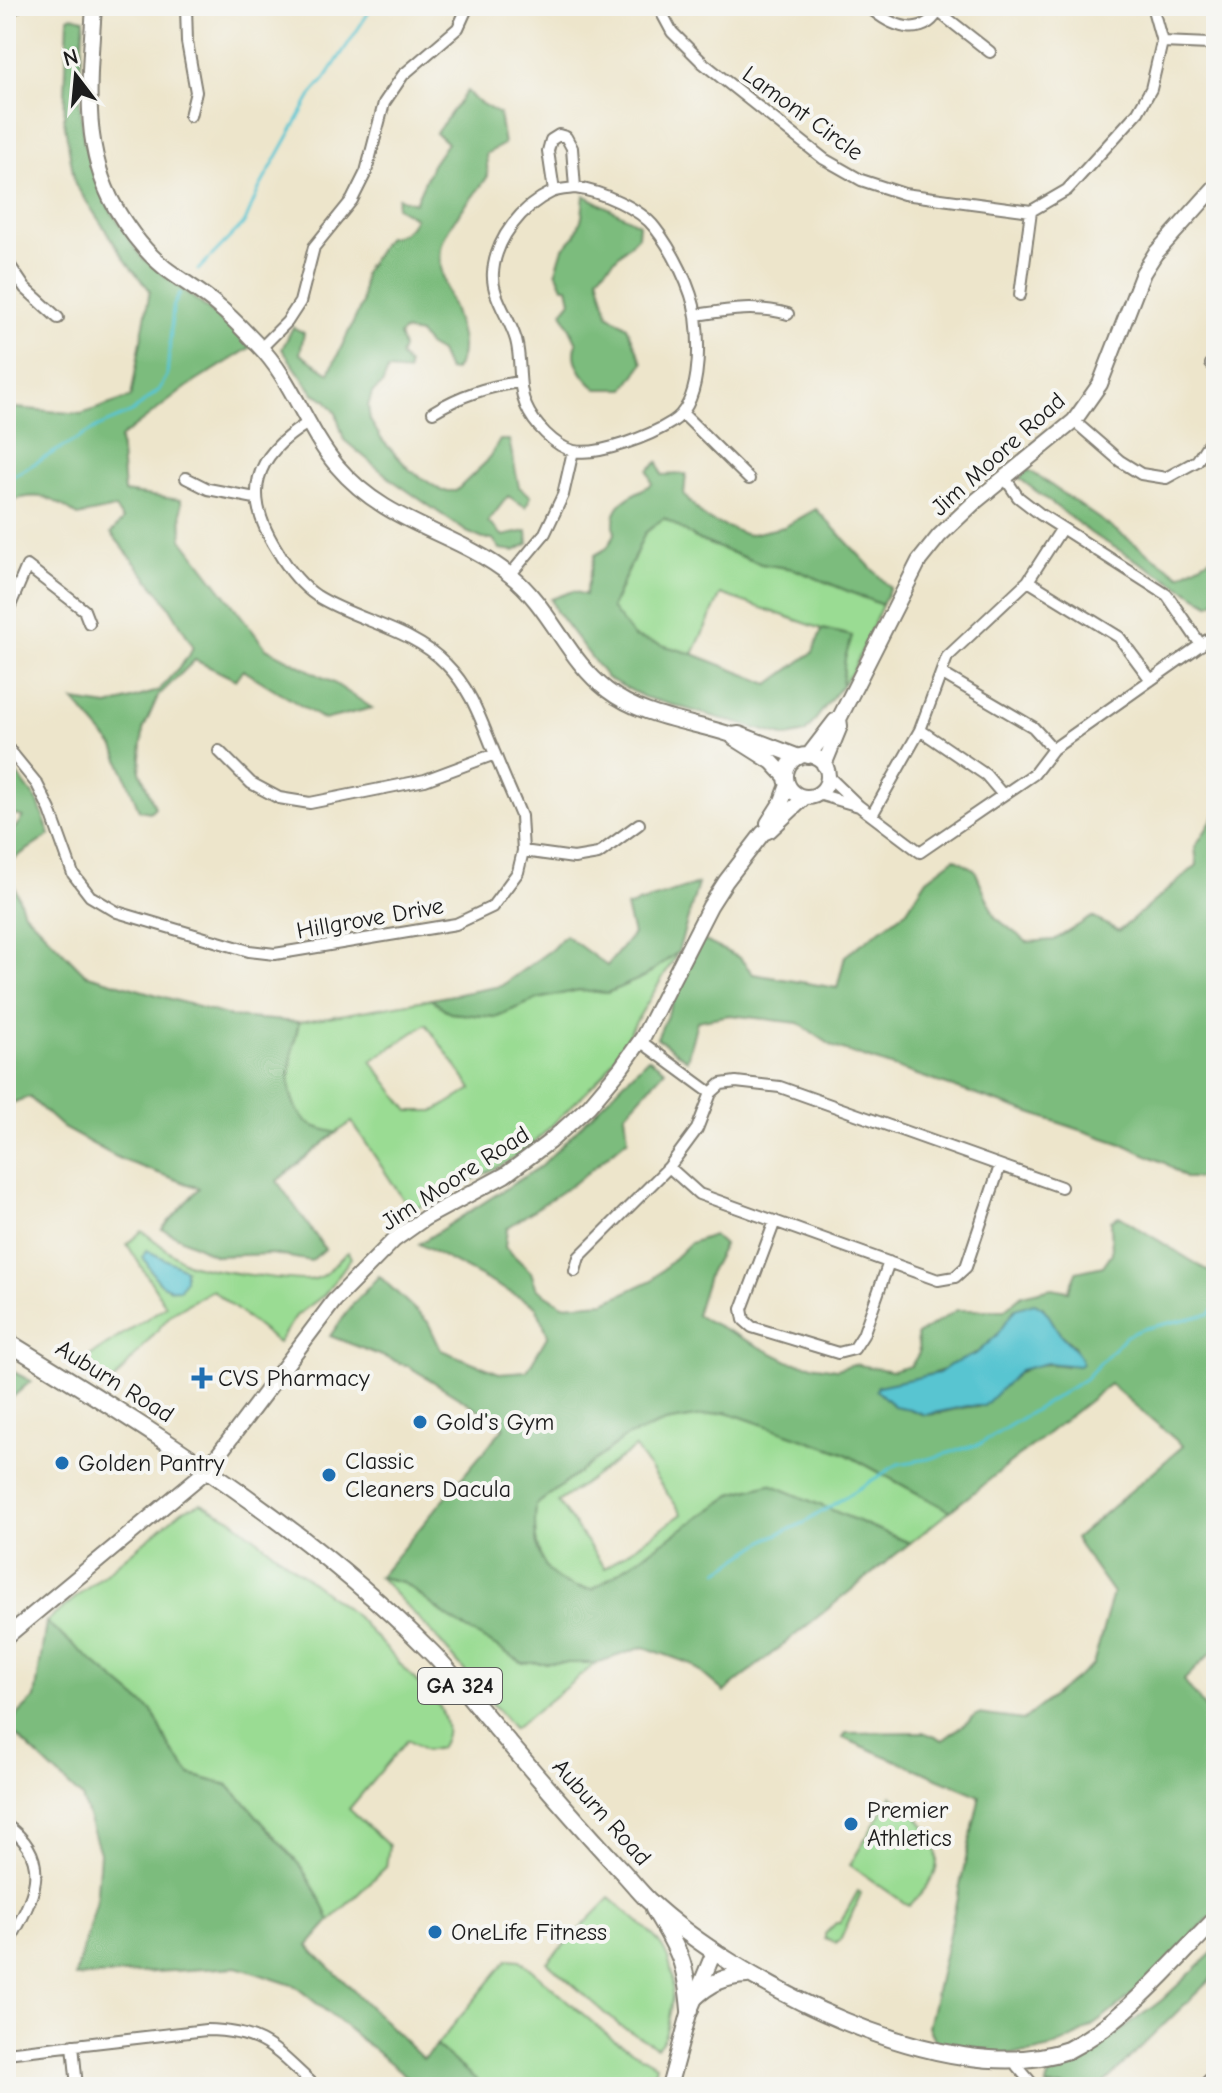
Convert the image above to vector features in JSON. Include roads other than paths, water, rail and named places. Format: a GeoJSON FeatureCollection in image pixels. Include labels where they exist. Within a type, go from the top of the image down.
{"type":"FeatureCollection","features":[{"type":"Feature","properties":{"kind":"main road","name":"Auburn Road"},"geometry":{"type":"LineString","coordinates":[[6,1341],[148,1428],[325,1554],[432,1653],[599,1847],[649,1900],[747,1975],[864,2037],[944,2062],[1017,2066],[1065,2052],[1113,2022],[1216,1919]]}},
{"type":"Feature","properties":{"kind":"main road"},"geometry":{"type":"LineString","coordinates":[[649,1900],[678,1947],[692,2004]]}},
{"type":"Feature","properties":{"kind":"main road"},"geometry":{"type":"LineString","coordinates":[[692,2004],[707,1986],[725,1978],[747,1975]]}},
{"type":"Feature","properties":{"kind":"street"},"geometry":{"type":"LineString","coordinates":[[6,14],[18,6]]}},
{"type":"Feature","properties":{"kind":"street"},"geometry":{"type":"LineString","coordinates":[[94,6],[89,113],[95,154],[115,206],[132,234],[162,265],[218,306],[261,348],[336,465],[362,492],[394,513],[510,575],[606,690],[644,710],[732,735],[739,734],[821,761],[826,771],[859,806],[920,852],[1034,774],[1053,749],[1216,634]]}},
{"type":"Feature","properties":{"kind":"street"},"geometry":{"type":"LineString","coordinates":[[186,6],[187,42],[196,92],[190,116]]}},
{"type":"Feature","properties":{"kind":"street"},"geometry":{"type":"LineString","coordinates":[[261,348],[287,322],[300,302],[314,247],[352,200],[366,172],[384,103],[403,75],[458,28],[468,6]]}},
{"type":"Feature","properties":{"kind":"street","name":"Lamont Circle"},"geometry":{"type":"LineString","coordinates":[[658,6],[672,32],[703,63],[824,159],[861,180],[904,194],[1031,211]]}},
{"type":"Feature","properties":{"kind":"street"},"geometry":{"type":"LineString","coordinates":[[868,6],[885,21],[904,28],[922,26],[940,9],[990,52]]}},
{"type":"Feature","properties":{"kind":"street"},"geometry":{"type":"LineString","coordinates":[[1020,295],[1031,211],[1067,190],[1138,112],[1151,89],[1162,42],[1152,6]]}},
{"type":"Feature","properties":{"kind":"street"},"geometry":{"type":"LineString","coordinates":[[1162,42],[1210,44]]}},
{"type":"Feature","properties":{"kind":"street"},"geometry":{"type":"LineString","coordinates":[[554,191],[548,151],[551,140],[559,135],[566,137],[572,148],[575,188]]}},
{"type":"Feature","properties":{"kind":"street","name":"Jim Moore Road"},"geometry":{"type":"LineString","coordinates":[[804,756],[839,719],[919,561],[939,536],[976,501],[1074,421],[1100,384],[1143,273],[1155,254],[1216,186]]}},
{"type":"Feature","properties":{"kind":"street"},"geometry":{"type":"LineString","coordinates":[[575,188],[591,190],[624,205],[654,226],[678,263],[696,315],[696,375],[692,397],[684,415],[662,428],[603,450],[573,451],[539,427],[526,407],[519,382],[517,341],[499,301],[493,273],[503,239],[524,210],[554,191],[575,188]]}},
{"type":"Feature","properties":{"kind":"street"},"geometry":{"type":"LineString","coordinates":[[6,260],[25,288],[58,318]]}},
{"type":"Feature","properties":{"kind":"street"},"geometry":{"type":"LineString","coordinates":[[696,315],[746,307],[788,314]]}},
{"type":"Feature","properties":{"kind":"street"},"geometry":{"type":"LineString","coordinates":[[433,412],[484,387],[519,382]]}},
{"type":"Feature","properties":{"kind":"street"},"geometry":{"type":"LineString","coordinates":[[684,415],[749,479]]}},
{"type":"Feature","properties":{"kind":"street"},"geometry":{"type":"LineString","coordinates":[[1074,421],[1120,461],[1141,474],[1166,478],[1197,461],[1216,432]]}},
{"type":"Feature","properties":{"kind":"street"},"geometry":{"type":"LineString","coordinates":[[186,478],[208,489],[255,498],[267,457],[284,437],[308,423]]}},
{"type":"Feature","properties":{"kind":"street"},"geometry":{"type":"LineString","coordinates":[[510,575],[545,533],[563,495],[573,451]]}},
{"type":"Feature","properties":{"kind":"street"},"geometry":{"type":"LineString","coordinates":[[1005,478],[1018,497],[1167,595],[1201,645]]}},
{"type":"Feature","properties":{"kind":"street","name":"Hillgrove Drive"},"geometry":{"type":"LineString","coordinates":[[6,746],[37,784],[50,810],[73,874],[90,896],[117,912],[249,951],[275,954],[456,924],[492,907],[518,872],[523,851],[521,816],[466,687],[444,661],[418,643],[316,595],[301,582],[290,571],[261,522],[255,498]]}},
{"type":"Feature","properties":{"kind":"street"},"geometry":{"type":"LineString","coordinates":[[872,815],[920,730],[947,657],[1028,581],[1062,528]]}},
{"type":"Feature","properties":{"kind":"street"},"geometry":{"type":"LineString","coordinates":[[6,615],[27,566],[84,610],[89,623]]}},
{"type":"Feature","properties":{"kind":"street"},"geometry":{"type":"LineString","coordinates":[[1028,581],[1119,637],[1151,680]]}},
{"type":"Feature","properties":{"kind":"street"},"geometry":{"type":"LineString","coordinates":[[941,673],[1033,727],[1053,749]]}},
{"type":"Feature","properties":{"kind":"street","name":"Jim Moore Road"},"geometry":{"type":"LineString","coordinates":[[826,771],[840,726],[839,719]]}},
{"type":"Feature","properties":{"kind":"street"},"geometry":{"type":"LineString","coordinates":[[920,730],[986,775],[1003,795]]}},
{"type":"Feature","properties":{"kind":"street"},"geometry":{"type":"LineString","coordinates":[[732,735],[772,762],[795,793],[859,806]]}},
{"type":"Feature","properties":{"kind":"street"},"geometry":{"type":"LineString","coordinates":[[219,751],[251,783],[279,798],[310,803],[425,780],[495,754]]}},
{"type":"Feature","properties":{"kind":"street"},"geometry":{"type":"LineString","coordinates":[[787,781],[790,765],[804,756]]}},
{"type":"Feature","properties":{"kind":"street"},"geometry":{"type":"LineString","coordinates":[[811,796],[824,788],[826,771]]}},
{"type":"Feature","properties":{"kind":"street","name":"Jim Moore Road"},"geometry":{"type":"LineString","coordinates":[[6,1637],[206,1471],[334,1301],[394,1240],[425,1218],[505,1175],[549,1142],[589,1106],[640,1041],[710,906],[763,833],[782,801],[787,781]]}},
{"type":"Feature","properties":{"kind":"street","name":"Jim Moore Road"},"geometry":{"type":"LineString","coordinates":[[763,833],[811,796]]}},
{"type":"Feature","properties":{"kind":"street"},"geometry":{"type":"LineString","coordinates":[[523,851],[574,858],[598,854],[639,824]]}},
{"type":"Feature","properties":{"kind":"street"},"geometry":{"type":"LineString","coordinates":[[640,1041],[711,1093]]}},
{"type":"Feature","properties":{"kind":"street"},"geometry":{"type":"LineString","coordinates":[[575,1271],[579,1257],[669,1167],[697,1129],[711,1093],[721,1084],[736,1082],[780,1087],[1061,1187]]}},
{"type":"Feature","properties":{"kind":"street"},"geometry":{"type":"LineString","coordinates":[[669,1167],[699,1194],[938,1280],[955,1277],[966,1267],[1000,1166]]}},
{"type":"Feature","properties":{"kind":"street"},"geometry":{"type":"LineString","coordinates":[[775,1221],[742,1309],[744,1320],[752,1327],[838,1353],[854,1349],[863,1335],[889,1262]]}},
{"type":"Feature","properties":{"kind":"street"},"geometry":{"type":"LineString","coordinates":[[6,1825],[19,1834],[30,1852],[36,1876],[32,1901],[6,1947]]}},
{"type":"Feature","properties":{"kind":"street"},"geometry":{"type":"LineString","coordinates":[[669,2087],[692,2004],[714,1952]]}},
{"type":"Feature","properties":{"kind":"street"},"geometry":{"type":"LineString","coordinates":[[6,2053],[206,2030],[236,2030],[264,2041],[316,2087]]}},
{"type":"Feature","properties":{"kind":"street"},"geometry":{"type":"LineString","coordinates":[[73,2045],[77,2087]]}},
{"type":"Feature","properties":{"kind":"street"},"geometry":{"type":"LineString","coordinates":[[1017,2066],[1035,2087]]}},
{"type":"Feature","properties":{"kind":"street"},"geometry":{"type":"LineString","coordinates":[[1202,2087],[1216,2073]]}},
{"type":"Feature","properties":{"kind":"water"},"geometry":{"type":"Polygon","coordinates":[[[146,1250],[185,1269],[185,1280],[180,1289],[167,1287],[157,1280],[143,1257],[146,1250]]]}},
{"type":"Feature","properties":{"kind":"water"},"geometry":{"type":"Polygon","coordinates":[[[1034,1303],[1050,1317],[1076,1351],[1082,1362],[1079,1366],[1047,1363],[1020,1370],[984,1406],[967,1406],[925,1415],[894,1406],[876,1390],[878,1386],[939,1373],[976,1354],[996,1336],[1015,1309],[1034,1303]]]}},
{"type":"Feature","properties":{"kind":"waterway"},"geometry":{"type":"LineString","coordinates":[[198,270],[245,222],[259,189],[312,94],[373,6]]}},
{"type":"Feature","properties":{"kind":"waterway"},"geometry":{"type":"LineString","coordinates":[[6,480],[98,427],[132,412],[159,390],[167,376],[173,307],[180,293]]}},
{"type":"Feature","properties":{"kind":"waterway"},"geometry":{"type":"LineString","coordinates":[[719,1571],[769,1538],[804,1523],[898,1464],[980,1444],[1085,1379],[1126,1336],[1142,1329],[1209,1314],[1216,1307]]}},
{"type":"Feature","properties":{"kind":"place","name":"CVS Pharmacy"},"geometry":{"type":"Point","coordinates":[202,1378]}},
{"type":"Feature","properties":{"kind":"place","name":"Gold's Gym"},"geometry":{"type":"Point","coordinates":[420,1422]}},
{"type":"Feature","properties":{"kind":"place","name":"Golden Pantry"},"geometry":{"type":"Point","coordinates":[62,1463]}},
{"type":"Feature","properties":{"kind":"place","name":"Classic Cleaners Dacula"},"geometry":{"type":"Point","coordinates":[329,1475]}},
{"type":"Feature","properties":{"kind":"place","name":"Premier Athletics"},"geometry":{"type":"Point","coordinates":[851,1824]}},
{"type":"Feature","properties":{"kind":"place","name":"OneLife Fitness"},"geometry":{"type":"Point","coordinates":[435,1932]}}]}
